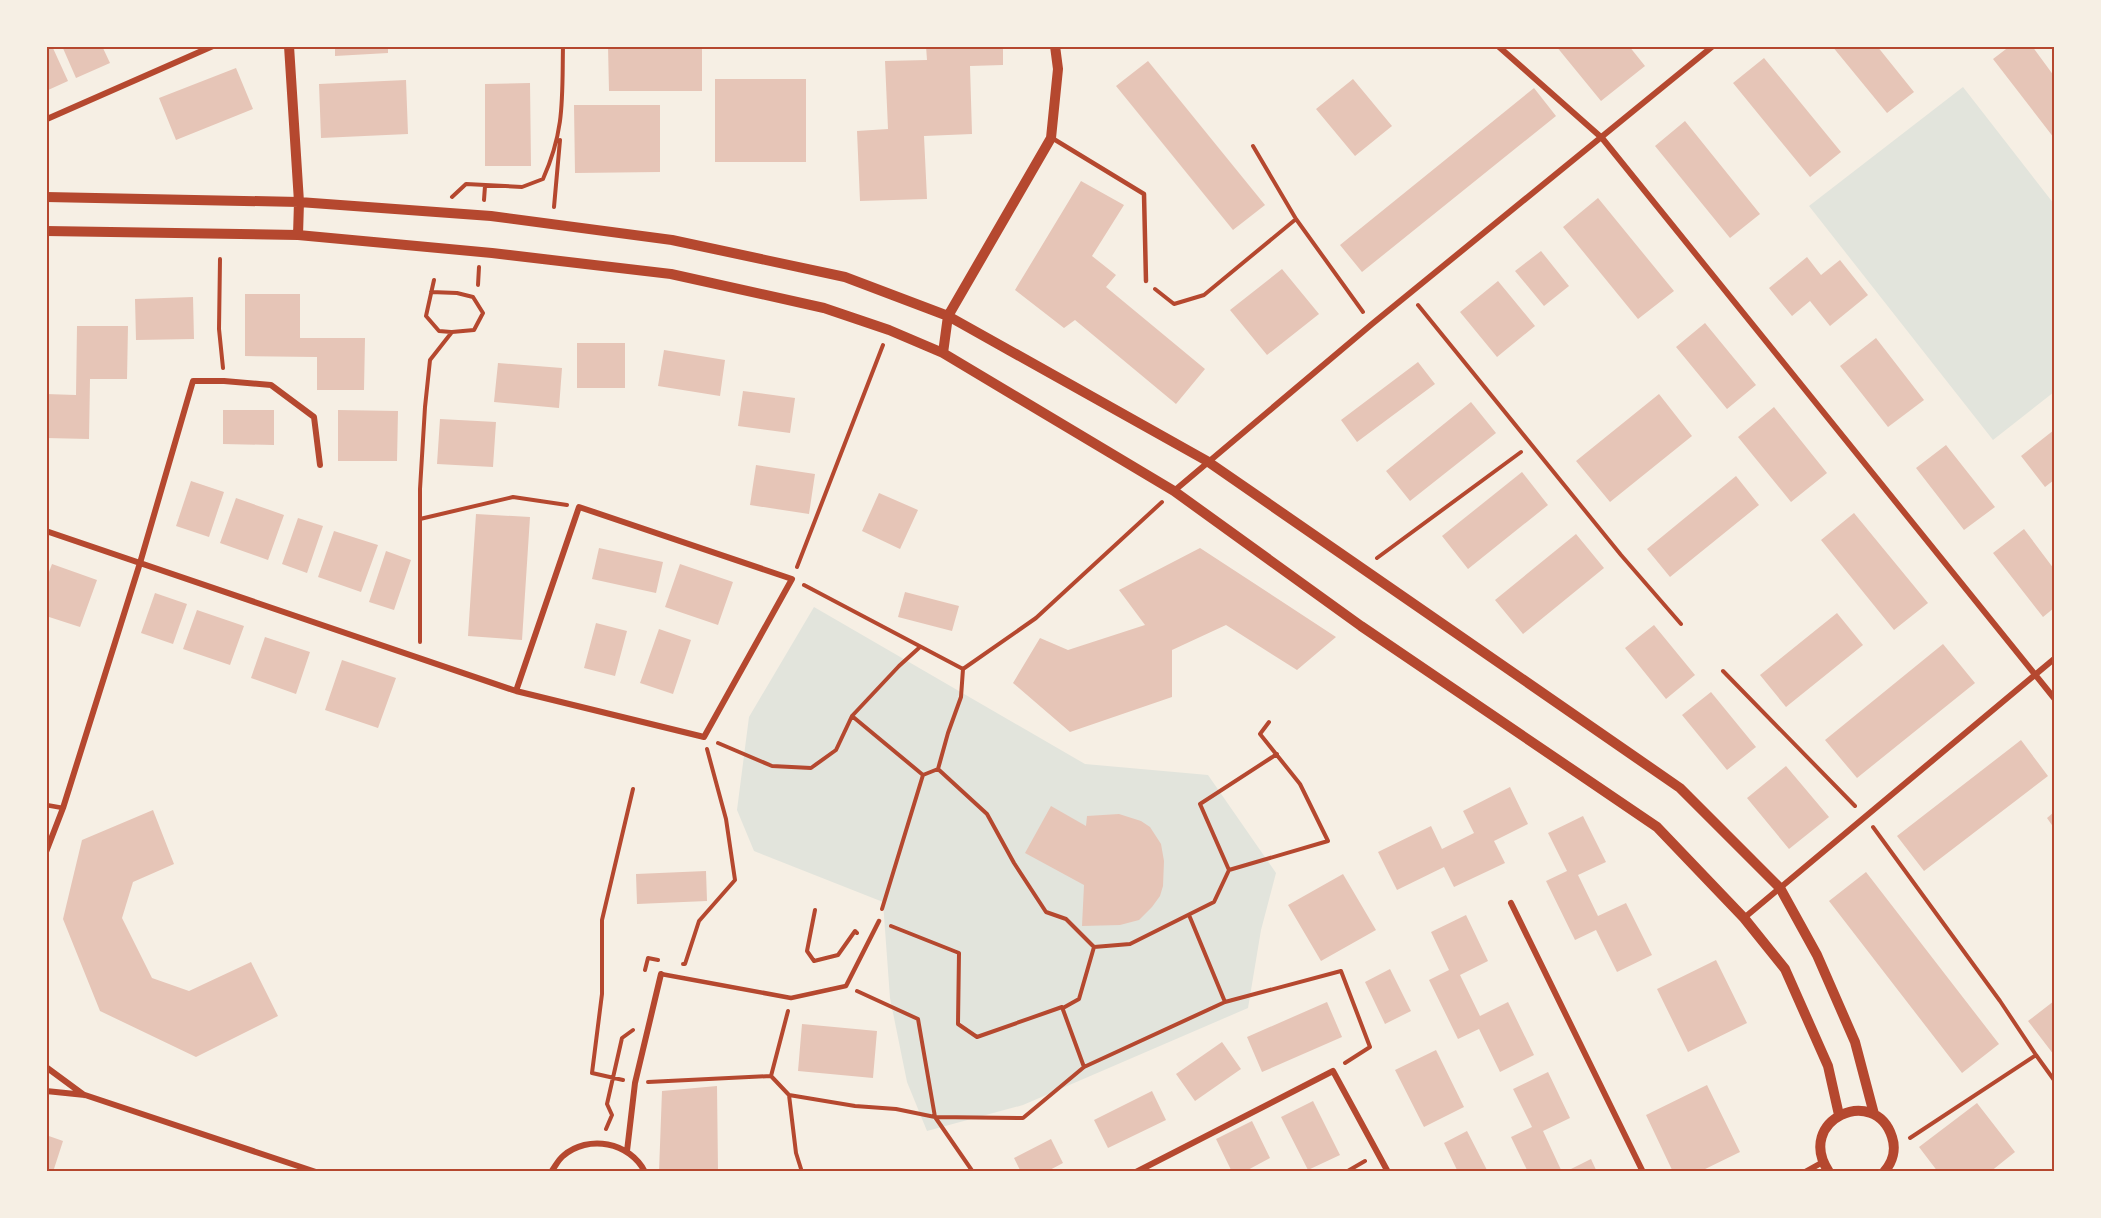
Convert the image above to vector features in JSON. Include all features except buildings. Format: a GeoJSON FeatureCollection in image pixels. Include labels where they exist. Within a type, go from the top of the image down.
{"type":"FeatureCollection","features":[{"type":"Feature","properties":{"kind":"street"},"geometry":{"type":"LineString","coordinates":[[47,119],[213,46]]}},
{"type":"Feature","properties":{"kind":"street"},"geometry":{"type":"LineString","coordinates":[[289,46],[298,235]]}},
{"type":"Feature","properties":{"kind":"street"},"geometry":{"type":"LineString","coordinates":[[943,352],[948,316],[1051,138],[1058,69],[1055,46]]}},
{"type":"Feature","properties":{"kind":"street"},"geometry":{"type":"LineString","coordinates":[[1498,46],[1602,138],[2055,698]]}},
{"type":"Feature","properties":{"kind":"street"},"geometry":{"type":"LineString","coordinates":[[1174,491],[1372,324],[1713,46]]}},
{"type":"Feature","properties":{"kind":"street"},"geometry":{"type":"LineString","coordinates":[[46,197],[298,202],[436,212],[552,224],[672,240],[845,277],[948,316],[1207,461],[1680,788],[1780,888],[1817,955],[1855,1042],[1874,1114]]}},
{"type":"Feature","properties":{"kind":"street"},"geometry":{"type":"LineString","coordinates":[[46,231],[298,235],[492,253],[672,274],[824,308],[889,330],[943,352],[1174,491],[1361,626],[1657,827],[1744,918],[1785,969],[1828,1066],[1839,1115]]}},
{"type":"Feature","properties":{"kind":"street"},"geometry":{"type":"LineString","coordinates":[[46,852],[63,808],[140,563],[193,381],[224,381],[271,386],[314,417],[320,465]]}},
{"type":"Feature","properties":{"kind":"street"},"geometry":{"type":"LineString","coordinates":[[46,531],[516,691],[704,737],[792,579],[579,507],[516,691]]}},
{"type":"Feature","properties":{"kind":"street"},"geometry":{"type":"LineString","coordinates":[[1744,918],[2055,659]]}},
{"type":"Feature","properties":{"kind":"street"},"geometry":{"type":"LineString","coordinates":[[1511,903],[1643,1172]]}},
{"type":"Feature","properties":{"kind":"street"},"geometry":{"type":"LineString","coordinates":[[627,1151],[634,1083],[661,974]]}},
{"type":"Feature","properties":{"kind":"street"},"geometry":{"type":"LineString","coordinates":[[46,1067],[85,1095]]}},
{"type":"Feature","properties":{"kind":"street"},"geometry":{"type":"LineString","coordinates":[[1136,1172],[1333,1071],[1388,1172]]}},
{"type":"Feature","properties":{"kind":"street"},"geometry":{"type":"LineString","coordinates":[[46,1091],[85,1095],[316,1172]]}},
{"type":"Feature","properties":{"kind":"street"},"geometry":{"type":"LineString","coordinates":[[1829,1172],[1823,1162],[1820,1141],[1824,1130],[1839,1115],[1850,1111],[1874,1114],[1884,1121],[1890,1131],[1893,1150],[1887,1170]]}},
{"type":"Feature","properties":{"kind":"street"},"geometry":{"type":"LineString","coordinates":[[551,1172],[562,1156],[578,1147],[600,1143],[610,1144],[627,1151],[642,1165],[645,1172]]}},
{"type":"Feature","properties":{"kind":"street"},"geometry":{"type":"LineString","coordinates":[[1805,1172],[1823,1162]]}},
{"type":"Feature","properties":{"kind":"lane"},"geometry":{"type":"LineString","coordinates":[[1051,138],[1144,194],[1146,281]]}},
{"type":"Feature","properties":{"kind":"lane"},"geometry":{"type":"LineString","coordinates":[[46,805],[63,808]]}},
{"type":"Feature","properties":{"kind":"lane"},"geometry":{"type":"LineString","coordinates":[[661,974],[791,998],[846,986],[879,921]]}},
{"type":"Feature","properties":{"kind":"path"},"geometry":{"type":"LineString","coordinates":[[552,224],[562,113],[563,46]]}},
{"type":"Feature","properties":{"kind":"path"},"geometry":{"type":"LineString","coordinates":[[436,212],[466,184],[522,187],[543,178],[556,147],[562,113]]}},
{"type":"Feature","properties":{"kind":"path"},"geometry":{"type":"LineString","coordinates":[[1253,146],[1296,219],[1372,324]]}},
{"type":"Feature","properties":{"kind":"path"},"geometry":{"type":"LineString","coordinates":[[1146,281],[1174,304],[1204,295],[1296,219]]}},
{"type":"Feature","properties":{"kind":"path"},"geometry":{"type":"LineString","coordinates":[[220,259],[219,329],[224,381]]}},
{"type":"Feature","properties":{"kind":"path"},"geometry":{"type":"LineString","coordinates":[[478,285],[479,267]]}},
{"type":"Feature","properties":{"kind":"path"},"geometry":{"type":"LineString","coordinates":[[431,292],[457,293],[473,297],[483,313],[474,330],[439,331],[426,316],[431,292],[434,280]]}},
{"type":"Feature","properties":{"kind":"path"},"geometry":{"type":"LineString","coordinates":[[1410,295],[1621,555],[1680,624]]}},
{"type":"Feature","properties":{"kind":"path"},"geometry":{"type":"LineString","coordinates":[[889,330],[792,579],[963,669]]}},
{"type":"Feature","properties":{"kind":"path"},"geometry":{"type":"LineString","coordinates":[[420,658],[420,519],[430,360],[452,332]]}},
{"type":"Feature","properties":{"kind":"path"},"geometry":{"type":"LineString","coordinates":[[1363,569],[1521,452]]}},
{"type":"Feature","properties":{"kind":"path"},"geometry":{"type":"LineString","coordinates":[[963,669],[1036,618],[1174,491]]}},
{"type":"Feature","properties":{"kind":"path"},"geometry":{"type":"LineString","coordinates":[[420,519],[513,497],[579,507]]}},
{"type":"Feature","properties":{"kind":"path"},"geometry":{"type":"LineString","coordinates":[[704,737],[772,766],[811,768],[836,750],[852,716],[920,647]]}},
{"type":"Feature","properties":{"kind":"path"},"geometry":{"type":"LineString","coordinates":[[938,769],[961,697],[963,669]]}},
{"type":"Feature","properties":{"kind":"path"},"geometry":{"type":"LineString","coordinates":[[1723,671],[1865,816],[2055,1080]]}},
{"type":"Feature","properties":{"kind":"path"},"geometry":{"type":"LineString","coordinates":[[852,716],[923,775]]}},
{"type":"Feature","properties":{"kind":"path"},"geometry":{"type":"LineString","coordinates":[[938,769],[987,814],[1046,912],[1066,919],[1094,947],[1130,944],[1214,902],[1229,870],[1328,841],[1300,784],[1260,734],[1269,722]]}},
{"type":"Feature","properties":{"kind":"path"},"geometry":{"type":"LineString","coordinates":[[675,963],[685,964],[699,921],[735,880],[726,819],[704,737]]}},
{"type":"Feature","properties":{"kind":"path"},"geometry":{"type":"LineString","coordinates":[[1229,870],[1200,804],[1277,754]]}},
{"type":"Feature","properties":{"kind":"path"},"geometry":{"type":"LineString","coordinates":[[923,775],[938,769]]}},
{"type":"Feature","properties":{"kind":"path"},"geometry":{"type":"LineString","coordinates":[[923,775],[879,921],[959,953],[958,1024],[977,1037],[1063,1008],[1079,999],[1094,947]]}},
{"type":"Feature","properties":{"kind":"path"},"geometry":{"type":"LineString","coordinates":[[815,910],[807,951],[814,961],[838,955],[855,931],[867,945]]}},
{"type":"Feature","properties":{"kind":"path"},"geometry":{"type":"LineString","coordinates":[[1189,915],[1225,1002]]}},
{"type":"Feature","properties":{"kind":"path"},"geometry":{"type":"LineString","coordinates":[[643,979],[648,958],[666,961]]}},
{"type":"Feature","properties":{"kind":"path"},"geometry":{"type":"LineString","coordinates":[[789,1095],[855,1106],[896,1108],[935,1117],[1023,1118],[1084,1067],[1225,1002],[1341,971],[1370,1047],[1333,1071]]}},
{"type":"Feature","properties":{"kind":"path"},"geometry":{"type":"LineString","coordinates":[[846,986],[918,1018],[935,1117],[973,1172]]}},
{"type":"Feature","properties":{"kind":"path"},"geometry":{"type":"LineString","coordinates":[[1063,1008],[1084,1067]]}},
{"type":"Feature","properties":{"kind":"path"},"geometry":{"type":"LineString","coordinates":[[600,1143],[612,1114],[607,1104],[622,1038],[633,1030],[635,1020]]}},
{"type":"Feature","properties":{"kind":"path"},"geometry":{"type":"LineString","coordinates":[[1893,1150],[2036,1055]]}},
{"type":"Feature","properties":{"kind":"path"},"geometry":{"type":"LineString","coordinates":[[771,1076],[789,1095],[796,1153],[802,1172]]}},
{"type":"Feature","properties":{"kind":"path"},"geometry":{"type":"LineString","coordinates":[[1346,1172],[1379,1154]]}},
{"type":"Feature","properties":{"kind":"shaded area"},"geometry":{"type":"Polygon","coordinates":[[[1963,87],[2054,204],[2054,392],[1993,440],[1809,206],[1963,87]]]}},
{"type":"Feature","properties":{"kind":"shaded area"},"geometry":{"type":"Polygon","coordinates":[[[814,607],[1085,764],[1208,775],[1276,873],[1261,930],[1248,1008],[1023,1105],[927,1131],[907,1082],[890,998],[883,902],[754,851],[737,810],[749,717],[814,607]]]}}]}
